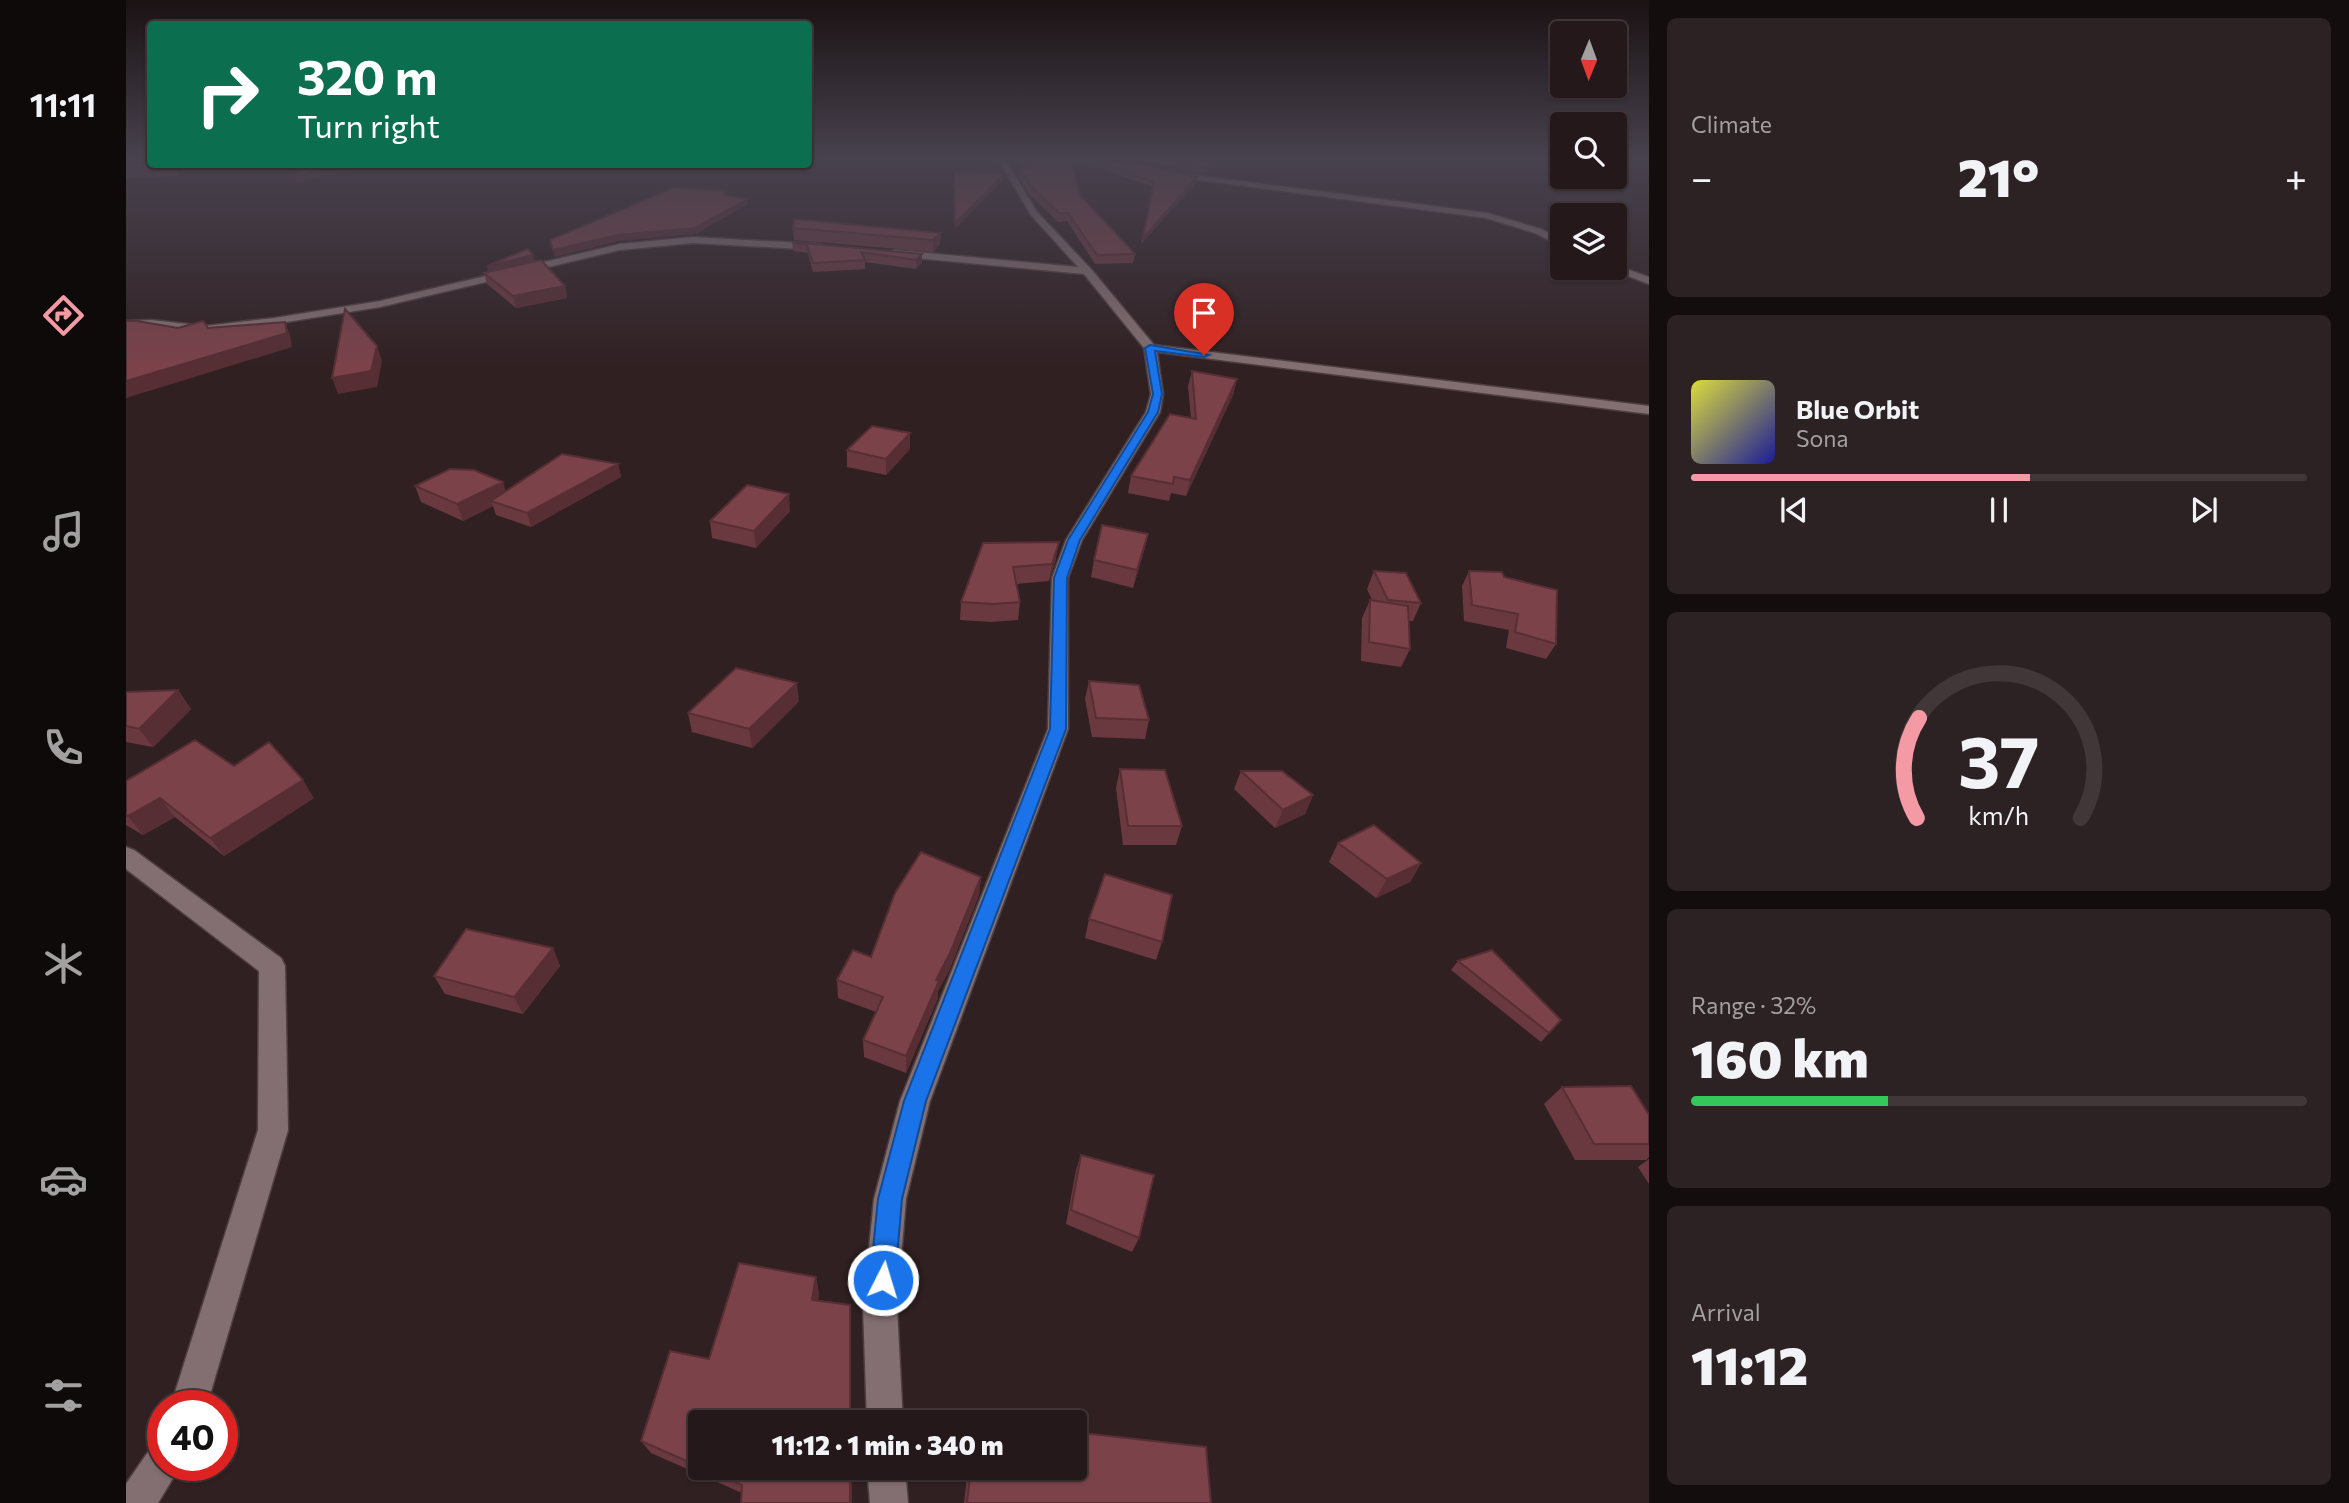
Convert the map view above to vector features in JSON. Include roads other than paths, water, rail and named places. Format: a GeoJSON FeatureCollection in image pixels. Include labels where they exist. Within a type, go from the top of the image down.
{"type":"FeatureCollection","features":[{"type":"Feature","properties":{"kind":"street"},"geometry":{"type":"LineString","coordinates":[[884,1410],[880,1307],[890,1199],[915,1101],[1058,729],[1060,578],[1074,540],[1153,412],[1157,394],[1150,348],[1046,226]]}},
{"type":"Feature","properties":{"kind":"street"},"geometry":{"type":"LineString","coordinates":[[1521,226],[1550,237]]}},
{"type":"Feature","properties":{"kind":"street"},"geometry":{"type":"LineString","coordinates":[[126,324],[151,323],[206,329],[274,321],[380,304],[620,247],[693,240],[836,248]]}},
{"type":"Feature","properties":{"kind":"street"},"geometry":{"type":"LineString","coordinates":[[889,253],[1087,271]]}},
{"type":"Feature","properties":{"kind":"street"},"geometry":{"type":"LineString","coordinates":[[1627,273],[1649,281]]}},
{"type":"Feature","properties":{"kind":"street"},"geometry":{"type":"LineString","coordinates":[[1150,348],[1649,411]]}},
{"type":"Feature","properties":{"kind":"street"},"geometry":{"type":"LineString","coordinates":[[126,856],[272,965],[273,1130],[194,1390]]}},
{"type":"Feature","properties":{"kind":"street"},"geometry":{"type":"LineString","coordinates":[[887,1480],[889,1503]]}},
{"type":"Feature","properties":{"kind":"street"},"geometry":{"type":"LineString","coordinates":[[136,1503],[150,1481]]}}]}
